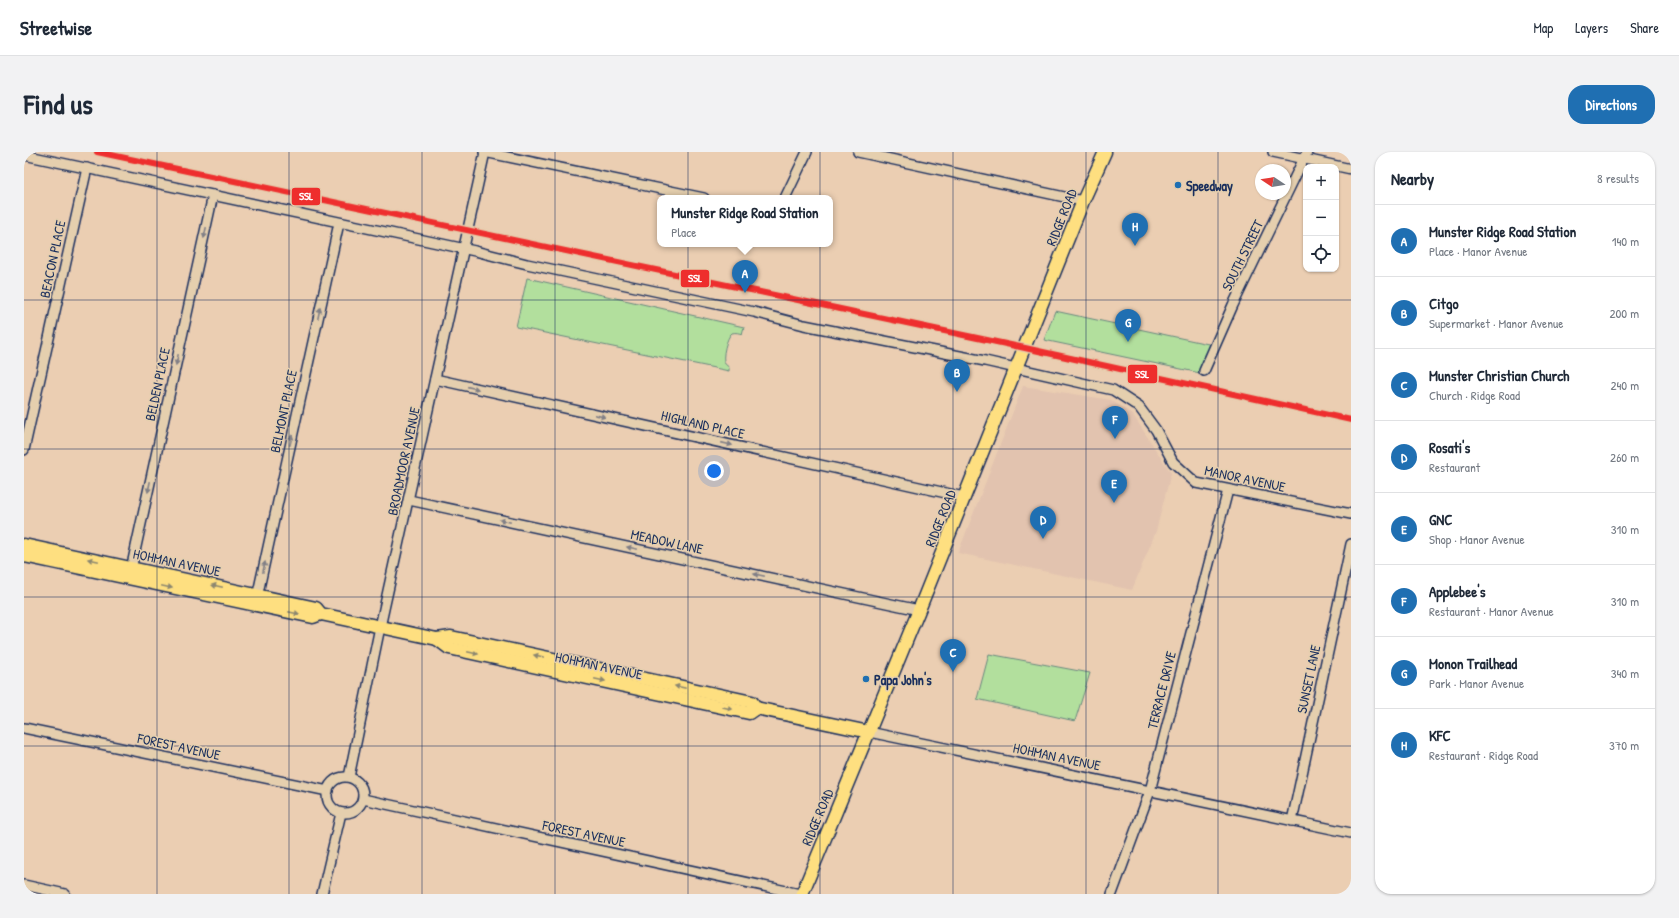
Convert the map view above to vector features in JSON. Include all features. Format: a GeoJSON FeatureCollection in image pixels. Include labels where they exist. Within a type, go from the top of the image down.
{"type":"FeatureCollection","features":[{"type":"Feature","properties":{"kind":"main road","name":"RIDGE ROAD"},"geometry":{"type":"LineString","coordinates":[[801,894],[919,610],[1083,202],[1105,152]]}},
{"type":"Feature","properties":{"kind":"main road","name":"HOHMAN AVENUE"},"geometry":{"type":"LineString","coordinates":[[24,545],[130,573],[257,600],[313,617],[321,614],[437,639],[449,648],[749,713],[756,708],[869,732]]}},
{"type":"Feature","properties":{"kind":"main road","name":"HOHMAN AVENUE"},"geometry":{"type":"LineString","coordinates":[[24,556],[130,573]]}},
{"type":"Feature","properties":{"kind":"street"},"geometry":{"type":"LineString","coordinates":[[485,152],[690,195]]}},
{"type":"Feature","properties":{"kind":"street","name":"BROADMOOR AVENUE"},"geometry":{"type":"LineString","coordinates":[[349,777],[380,627],[485,152]]}},
{"type":"Feature","properties":{"kind":"street"},"geometry":{"type":"LineString","coordinates":[[786,195],[807,152]]}},
{"type":"Feature","properties":{"kind":"street"},"geometry":{"type":"LineString","coordinates":[[858,152],[1083,202]]}},
{"type":"Feature","properties":{"kind":"street"},"geometry":{"type":"LineString","coordinates":[[1273,152],[1305,155],[1351,169]]}},
{"type":"Feature","properties":{"kind":"street","name":"MANOR AVENUE"},"geometry":{"type":"LineString","coordinates":[[24,155],[754,312],[804,325],[1017,368],[1113,390],[1139,408],[1156,430],[1173,462],[1196,483],[1351,514]]}},
{"type":"Feature","properties":{"kind":"street","name":"SOUTH STREET"},"geometry":{"type":"LineString","coordinates":[[1204,371],[1233,305],[1305,155]]}},
{"type":"Feature","properties":{"kind":"street","name":"BEACON PLACE"},"geometry":{"type":"LineString","coordinates":[[24,450],[87,168]]}},
{"type":"Feature","properties":{"kind":"street","name":"BELDEN PLACE"},"geometry":{"type":"LineString","coordinates":[[130,573],[213,195]]}},
{"type":"Feature","properties":{"kind":"street","name":"BELMONT PLACE"},"geometry":{"type":"LineString","coordinates":[[257,600],[339,223]]}},
{"type":"Feature","properties":{"kind":"street","name":"HIGHLAND PLACE"},"geometry":{"type":"LineString","coordinates":[[435,379],[964,498]]}},
{"type":"Feature","properties":{"kind":"street","name":"TERRACE DRIVE"},"geometry":{"type":"LineString","coordinates":[[1112,894],[1150,791],[1228,490]]}},
{"type":"Feature","properties":{"kind":"street","name":"MEADOW LANE"},"geometry":{"type":"LineString","coordinates":[[409,500],[919,610]]}},
{"type":"Feature","properties":{"kind":"street","name":"SUNSET LANE"},"geometry":{"type":"LineString","coordinates":[[1292,821],[1351,544]]}},
{"type":"Feature","properties":{"kind":"street","name":"FOREST AVENUE"},"geometry":{"type":"LineString","coordinates":[[24,728],[328,790]]}},
{"type":"Feature","properties":{"kind":"street","name":"HOHMAN AVENUE"},"geometry":{"type":"LineString","coordinates":[[869,732],[1351,833]]}},
{"type":"Feature","properties":{"kind":"street"},"geometry":{"type":"LineString","coordinates":[[349,777],[361,785],[364,794],[363,799],[357,809],[347,814],[341,813],[331,807],[327,796],[328,790],[333,781],[338,778],[349,777]]}},
{"type":"Feature","properties":{"kind":"street","name":"FOREST AVENUE"},"geometry":{"type":"LineString","coordinates":[[363,799],[801,894]]}},
{"type":"Feature","properties":{"kind":"street"},"geometry":{"type":"LineString","coordinates":[[322,894],[341,813]]}},
{"type":"Feature","properties":{"kind":"street"},"geometry":{"type":"LineString","coordinates":[[28,888],[66,894]]}},
{"type":"Feature","properties":{"kind":"shaded area"},"geometry":{"type":"Polygon","coordinates":[[[1023,386],[1111,400],[1133,415],[1171,473],[1156,531],[1132,590],[958,553],[1023,386]]]}},
{"type":"Feature","properties":{"kind":"green space"},"geometry":{"type":"Polygon","coordinates":[[[527,278],[744,327],[742,334],[732,333],[727,343],[724,352],[724,361],[729,368],[729,371],[516,327],[527,278]]]}},
{"type":"Feature","properties":{"kind":"green space"},"geometry":{"type":"Polygon","coordinates":[[[1055,311],[1213,345],[1200,373],[1044,340],[1055,311]]]}},
{"type":"Feature","properties":{"kind":"green space"},"geometry":{"type":"Polygon","coordinates":[[[989,654],[1090,673],[1075,721],[977,699],[989,654]]]}},
{"type":"Feature","properties":{"kind":"transit line","name":"SSL"},"geometry":{"type":"LineString","coordinates":[[97,152],[1025,348],[1351,420]]}},
{"type":"Feature","properties":{"kind":"place","name":"Speedway"},"geometry":{"type":"Point","coordinates":[1178,185]}},
{"type":"Feature","properties":{"kind":"place","name":"KFC"},"geometry":{"type":"Point","coordinates":[1135,246]}},
{"type":"Feature","properties":{"kind":"place","name":"Munster Ridge Road Station"},"geometry":{"type":"Point","coordinates":[745,293]}},
{"type":"Feature","properties":{"kind":"place","name":"Monon Trailhead"},"geometry":{"type":"Point","coordinates":[1128,342]}},
{"type":"Feature","properties":{"kind":"place","name":"Citgo"},"geometry":{"type":"Point","coordinates":[957,392]}},
{"type":"Feature","properties":{"kind":"place","name":"Applebee's"},"geometry":{"type":"Point","coordinates":[1115,439]}},
{"type":"Feature","properties":{"kind":"place","name":"GNC"},"geometry":{"type":"Point","coordinates":[1114,503]}},
{"type":"Feature","properties":{"kind":"place","name":"Rosati's"},"geometry":{"type":"Point","coordinates":[1043,539]}},
{"type":"Feature","properties":{"kind":"place","name":"Munster Christian Church"},"geometry":{"type":"Point","coordinates":[953,672]}},
{"type":"Feature","properties":{"kind":"place","name":"Papa John's"},"geometry":{"type":"Point","coordinates":[866,679]}}]}
